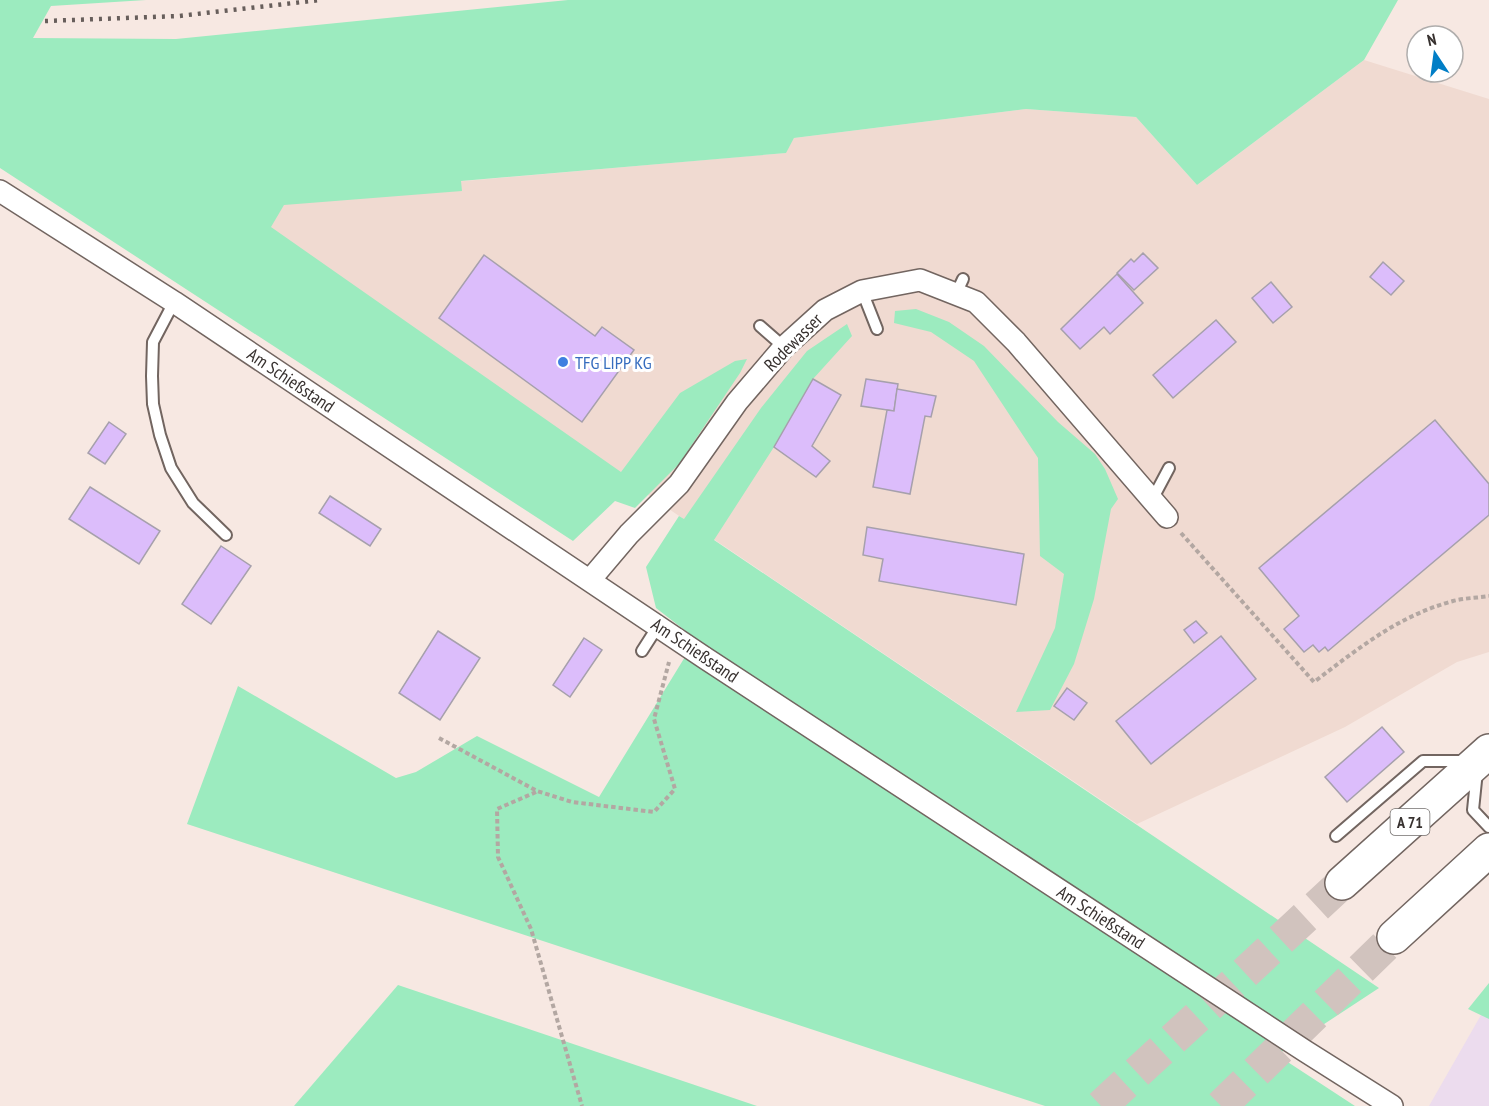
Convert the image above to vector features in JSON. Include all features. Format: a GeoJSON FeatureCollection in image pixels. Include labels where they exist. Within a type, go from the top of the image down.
{"type":"FeatureCollection","features":[{"type":"Feature","properties":{"kind":"highway","name":"A 71"},"geometry":{"type":"LineString","coordinates":[[1341,883],[1484,756]]}},
{"type":"Feature","properties":{"kind":"highway"},"geometry":{"type":"LineString","coordinates":[[1394,937],[1489,850]]}},
{"type":"Feature","properties":{"kind":"street","name":"Am Schießstand"},"geometry":{"type":"LineString","coordinates":[[0,191],[174,302],[675,638],[1392,1106]]}},
{"type":"Feature","properties":{"kind":"street","name":"Rodewasser"},"geometry":{"type":"LineString","coordinates":[[590,580],[629,534],[679,484],[737,402],[784,347],[825,310],[862,291],[920,279],[960,286],[1066,389],[1167,517]]}},
{"type":"Feature","properties":{"kind":"lane"},"geometry":{"type":"LineString","coordinates":[[862,291],[877,329]]}},
{"type":"Feature","properties":{"kind":"lane"},"geometry":{"type":"LineString","coordinates":[[174,302],[153,342],[153,404],[159,435],[171,468],[194,503],[226,535]]}},
{"type":"Feature","properties":{"kind":"lane"},"geometry":{"type":"LineString","coordinates":[[760,326],[784,347]]}},
{"type":"Feature","properties":{"kind":"lane"},"geometry":{"type":"LineString","coordinates":[[1152,500],[1169,468]]}},
{"type":"Feature","properties":{"kind":"lane"},"geometry":{"type":"LineString","coordinates":[[642,651],[658,626]]}},
{"type":"Feature","properties":{"kind":"lane"},"geometry":{"type":"LineString","coordinates":[[1336,836],[1423,761],[1484,756],[1473,810],[1489,827]]}},
{"type":"Feature","properties":{"kind":"path"},"geometry":{"type":"LineString","coordinates":[[1167,517],[1314,682],[1372,638],[1414,614],[1454,601],[1489,596]]}},
{"type":"Feature","properties":{"kind":"path"},"geometry":{"type":"LineString","coordinates":[[439,738],[537,791],[572,802],[654,812],[675,789],[654,719],[675,638]]}},
{"type":"Feature","properties":{"kind":"path"},"geometry":{"type":"LineString","coordinates":[[537,791],[497,808],[498,857],[531,929],[582,1106]]}},
{"type":"Feature","properties":{"kind":"shaded area"},"geometry":{"type":"Polygon","coordinates":[[[1364,60],[1405,73],[1405,84],[1441,84],[1489,99],[1489,652],[1457,662],[1345,727],[1137,824],[214,203],[785,153],[794,138],[1026,109],[1136,117],[1197,185],[1364,60]]]}},
{"type":"Feature","properties":{"kind":"shaded area"},"geometry":{"type":"Polygon","coordinates":[[[1489,1001],[1489,1106],[1429,1106],[1489,1001]]]}},
{"type":"Feature","properties":{"kind":"green space"},"geometry":{"type":"Polygon","coordinates":[[[0,0],[146,0],[51,6],[33,38],[176,39],[568,0],[1398,0],[1364,60],[1197,185],[1136,117],[1026,109],[794,138],[786,153],[461,181],[462,191],[284,205],[271,227],[621,472],[680,393],[735,361],[747,359],[679,464],[635,508],[615,501],[573,541],[0,168],[0,0]]]}},
{"type":"Feature","properties":{"kind":"green space"},"geometry":{"type":"Polygon","coordinates":[[[916,309],[949,322],[984,346],[1058,422],[1095,454],[1105,469],[1118,499],[1111,509],[1094,599],[1074,664],[1050,710],[1016,712],[1055,628],[1064,574],[1040,556],[1038,458],[974,361],[931,332],[894,323],[895,311],[916,309]]]}},
{"type":"Feature","properties":{"kind":"green space"},"geometry":{"type":"Polygon","coordinates":[[[847,324],[852,336],[813,379],[774,447],[714,540],[1379,988],[1277,1055],[1355,1106],[1045,1106],[187,824],[238,686],[396,778],[416,772],[477,736],[599,797],[696,639],[656,608],[646,567],[679,516],[684,519],[761,408],[807,351],[847,324]]]}},
{"type":"Feature","properties":{"kind":"green space"},"geometry":{"type":"Polygon","coordinates":[[[1489,983],[1489,1019],[1468,1009],[1489,983]]]}},
{"type":"Feature","properties":{"kind":"green space"},"geometry":{"type":"Polygon","coordinates":[[[398,985],[757,1106],[294,1106],[398,985]]]}},
{"type":"Feature","properties":{"kind":"building"},"geometry":{"type":"Polygon","coordinates":[[[1143,253],[1158,268],[1134,290],[1117,273],[1131,259],[1134,262],[1143,253]]]}},
{"type":"Feature","properties":{"kind":"building"},"geometry":{"type":"Polygon","coordinates":[[[484,255],[595,336],[602,327],[634,350],[582,422],[439,318],[484,255]]]}},
{"type":"Feature","properties":{"kind":"building"},"geometry":{"type":"Polygon","coordinates":[[[1383,262],[1404,281],[1391,295],[1370,277],[1383,262]]]}},
{"type":"Feature","properties":{"kind":"building"},"geometry":{"type":"Polygon","coordinates":[[[1117,274],[1143,303],[1110,334],[1104,327],[1080,349],[1061,329],[1117,274]]]}},
{"type":"Feature","properties":{"kind":"building"},"geometry":{"type":"Polygon","coordinates":[[[1271,282],[1292,307],[1273,323],[1252,298],[1271,282]]]}},
{"type":"Feature","properties":{"kind":"building"},"geometry":{"type":"Polygon","coordinates":[[[1216,320],[1236,342],[1173,398],[1153,375],[1216,320]]]}},
{"type":"Feature","properties":{"kind":"building"},"geometry":{"type":"Polygon","coordinates":[[[813,379],[841,395],[812,446],[830,461],[816,477],[774,447],[813,379]]]}},
{"type":"Feature","properties":{"kind":"building"},"geometry":{"type":"Polygon","coordinates":[[[866,379],[898,384],[894,411],[861,406],[866,379]]]}},
{"type":"Feature","properties":{"kind":"building"},"geometry":{"type":"Polygon","coordinates":[[[897,389],[936,396],[931,417],[925,416],[910,494],[873,487],[887,410],[894,411],[897,389]]]}},
{"type":"Feature","properties":{"kind":"building"},"geometry":{"type":"Polygon","coordinates":[[[1435,420],[1489,484],[1489,515],[1328,651],[1325,647],[1319,652],[1313,645],[1304,652],[1284,629],[1299,616],[1259,568],[1435,420]]]}},
{"type":"Feature","properties":{"kind":"building"},"geometry":{"type":"Polygon","coordinates":[[[109,422],[126,434],[105,464],[88,453],[109,422]]]}},
{"type":"Feature","properties":{"kind":"building"},"geometry":{"type":"Polygon","coordinates":[[[90,487],[160,531],[139,564],[69,519],[90,487]]]}},
{"type":"Feature","properties":{"kind":"building"},"geometry":{"type":"Polygon","coordinates":[[[330,496],[381,529],[370,546],[319,513],[330,496]]]}},
{"type":"Feature","properties":{"kind":"building"},"geometry":{"type":"Polygon","coordinates":[[[867,527],[1024,554],[1016,605],[879,581],[883,559],[863,555],[867,527]]]}},
{"type":"Feature","properties":{"kind":"building"},"geometry":{"type":"Polygon","coordinates":[[[221,546],[251,566],[211,624],[182,604],[221,546]]]}},
{"type":"Feature","properties":{"kind":"building"},"geometry":{"type":"Polygon","coordinates":[[[1196,621],[1207,633],[1194,643],[1184,630],[1196,621]]]}},
{"type":"Feature","properties":{"kind":"building"},"geometry":{"type":"Polygon","coordinates":[[[438,631],[480,658],[440,720],[399,693],[438,631]]]}},
{"type":"Feature","properties":{"kind":"building"},"geometry":{"type":"Polygon","coordinates":[[[1221,636],[1256,679],[1151,764],[1116,721],[1221,636]]]}},
{"type":"Feature","properties":{"kind":"building"},"geometry":{"type":"Polygon","coordinates":[[[584,638],[602,650],[570,697],[553,685],[584,638]]]}},
{"type":"Feature","properties":{"kind":"building"},"geometry":{"type":"Polygon","coordinates":[[[1067,688],[1087,703],[1074,720],[1054,706],[1067,688]]]}},
{"type":"Feature","properties":{"kind":"building"},"geometry":{"type":"Polygon","coordinates":[[[1382,727],[1404,752],[1347,802],[1325,777],[1382,727]]]}},
{"type":"Feature","properties":{"kind":"tunnel"},"geometry":{"type":"LineString","coordinates":[[1101,1106],[1342,883]]}},
{"type":"Feature","properties":{"kind":"tunnel"},"geometry":{"type":"LineString","coordinates":[[1221,1106],[1394,937]]}},
{"type":"Feature","properties":{"kind":"railway"},"geometry":{"type":"LineString","coordinates":[[45,21],[179,16],[320,0]]}},
{"type":"Feature","properties":{"kind":"place","name":"TFG LIPP KG"},"geometry":{"type":"Point","coordinates":[563,362]}}]}
